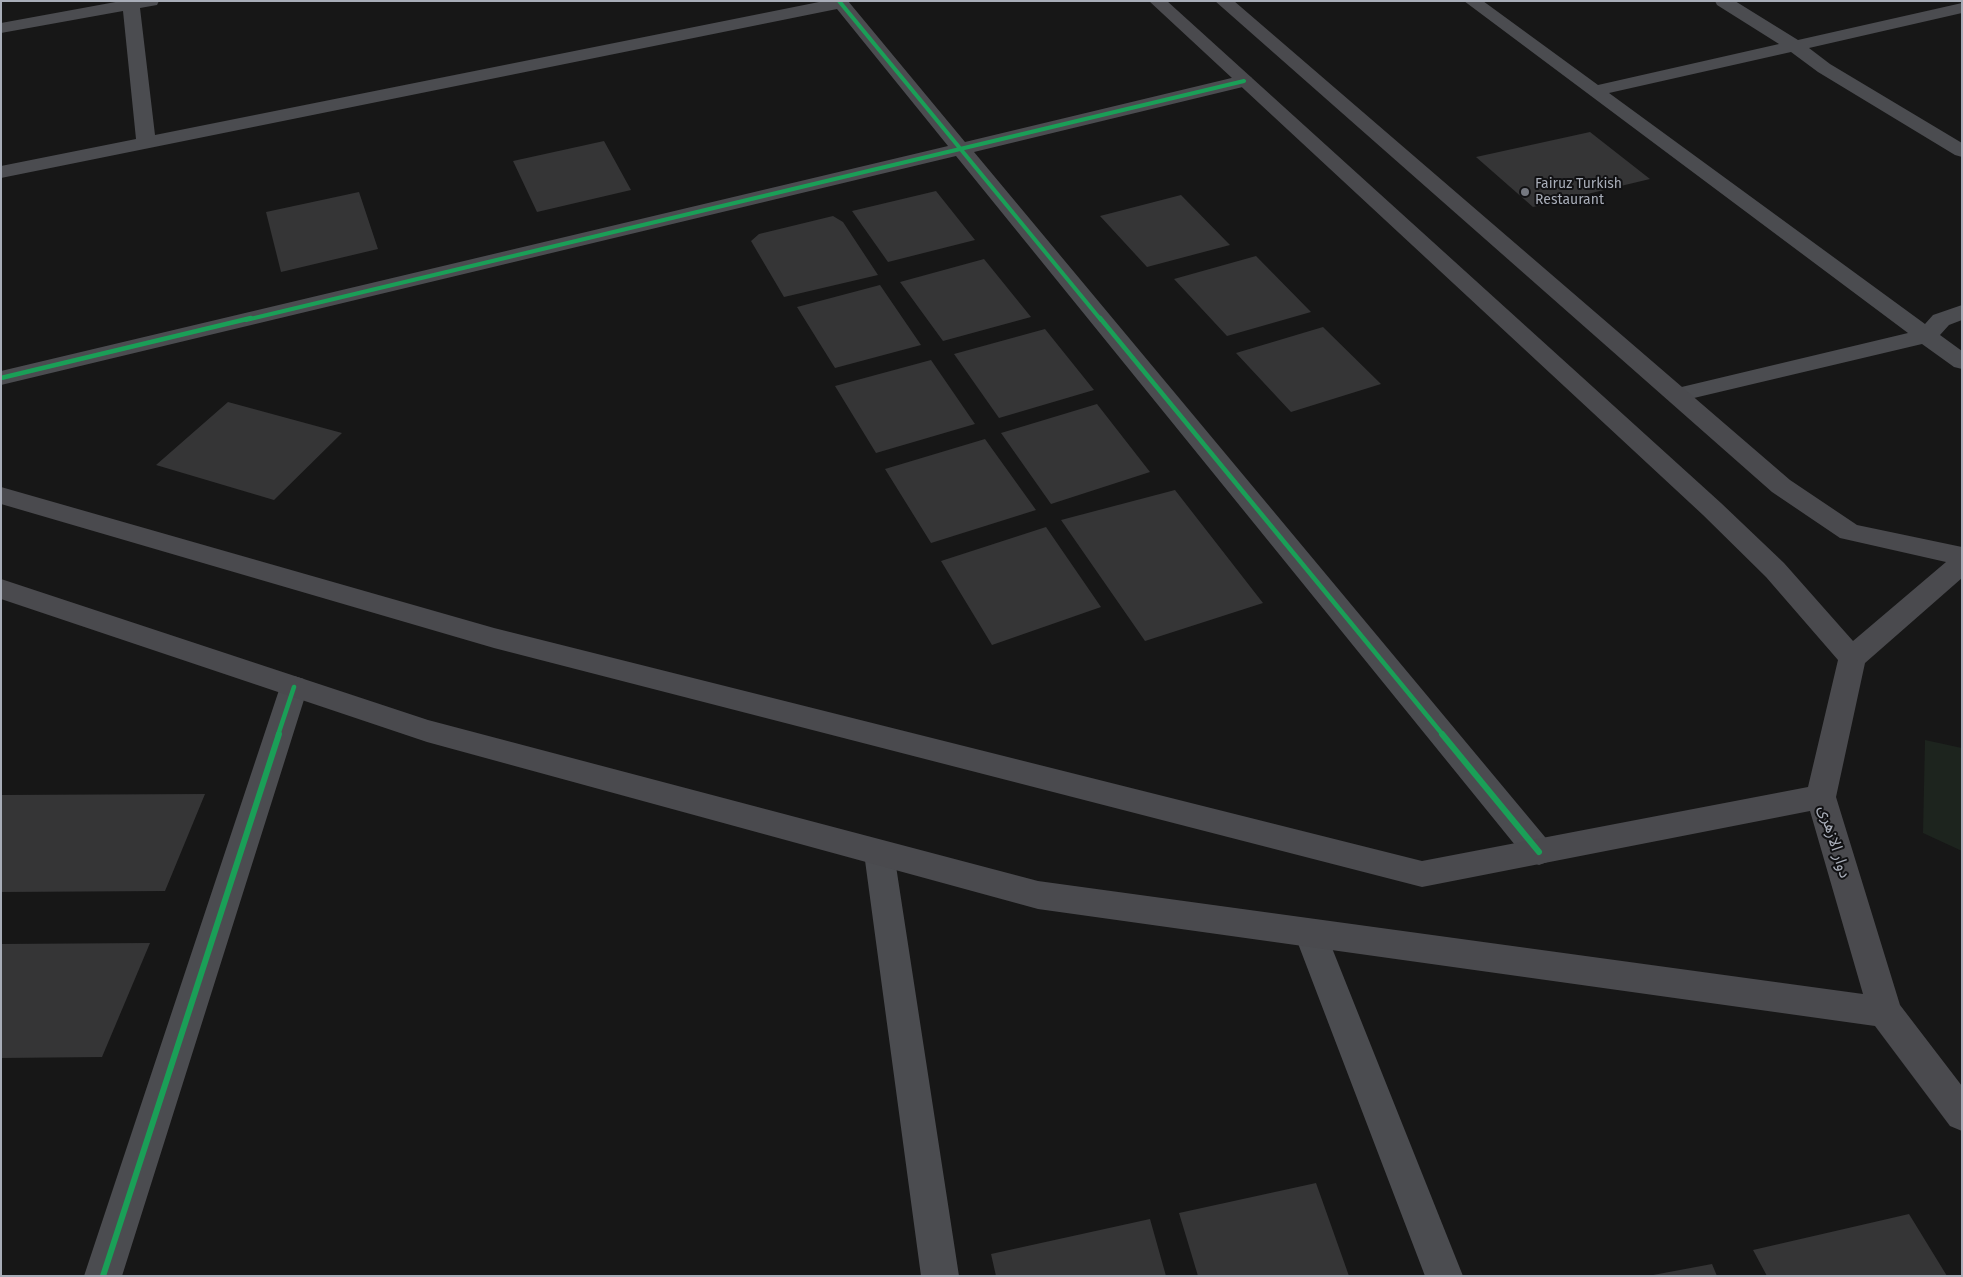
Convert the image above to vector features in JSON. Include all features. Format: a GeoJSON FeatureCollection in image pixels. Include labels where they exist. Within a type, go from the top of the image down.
{"type":"FeatureCollection","features":[{"type":"Feature","properties":{"kind":"main road"},"geometry":{"type":"LineString","coordinates":[[1157,1],[1712,508],[1776,570],[1852,658],[1962,563]]}},
{"type":"Feature","properties":{"kind":"main road"},"geometry":{"type":"LineString","coordinates":[[1223,1],[1781,486],[1849,532],[1962,556]]}},
{"type":"Feature","properties":{"kind":"main road"},"geometry":{"type":"LineString","coordinates":[[1,496],[494,638],[1422,874],[1821,797]]}},
{"type":"Feature","properties":{"kind":"main road"},"geometry":{"type":"LineString","coordinates":[[1,589],[427,731],[1038,895],[1885,1012]]}},
{"type":"Feature","properties":{"kind":"main road","name":"دوار الازهری"},"geometry":{"type":"LineString","coordinates":[[1852,658],[1821,797],[1885,1012],[1962,1114]]}},
{"type":"Feature","properties":{"kind":"street"},"geometry":{"type":"LineString","coordinates":[[1,28],[151,1]]}},
{"type":"Feature","properties":{"kind":"street"},"geometry":{"type":"LineString","coordinates":[[1472,1],[1962,362]]}},
{"type":"Feature","properties":{"kind":"street"},"geometry":{"type":"LineString","coordinates":[[1723,1],[1795,46],[1824,68],[1962,151]]}},
{"type":"Feature","properties":{"kind":"street"},"geometry":{"type":"LineString","coordinates":[[1,172],[840,2],[1540,852]]}},
{"type":"Feature","properties":{"kind":"street"},"geometry":{"type":"LineString","coordinates":[[132,3],[146,142]]}},
{"type":"Feature","properties":{"kind":"street"},"geometry":{"type":"LineString","coordinates":[[1595,91],[1962,8]]}},
{"type":"Feature","properties":{"kind":"street"},"geometry":{"type":"LineString","coordinates":[[1,378],[1244,81]]}},
{"type":"Feature","properties":{"kind":"street"},"geometry":{"type":"LineString","coordinates":[[1677,395],[1926,336],[1941,320],[1962,312]]}},
{"type":"Feature","properties":{"kind":"street"},"geometry":{"type":"LineString","coordinates":[[103,1276],[294,687]]}},
{"type":"Feature","properties":{"kind":"street"},"geometry":{"type":"LineString","coordinates":[[879,853],[940,1276]]}},
{"type":"Feature","properties":{"kind":"street"},"geometry":{"type":"LineString","coordinates":[[1310,933],[1444,1276]]}},
{"type":"Feature","properties":{"kind":"shaded area"},"geometry":{"type":"Polygon","coordinates":[[[1925,740],[1962,748],[1962,851],[1923,833],[1925,740]]]}},
{"type":"Feature","properties":{"kind":"building"},"geometry":{"type":"Polygon","coordinates":[[[1590,132],[1650,179],[1533,207],[1476,157],[1590,132]]]}},
{"type":"Feature","properties":{"kind":"building"},"geometry":{"type":"Polygon","coordinates":[[[604,141],[631,190],[537,212],[513,161],[604,141]]]}},
{"type":"Feature","properties":{"kind":"building"},"geometry":{"type":"Polygon","coordinates":[[[936,191],[975,240],[888,262],[852,211],[936,191]]]}},
{"type":"Feature","properties":{"kind":"building"},"geometry":{"type":"Polygon","coordinates":[[[359,192],[378,249],[281,272],[266,212],[359,192]]]}},
{"type":"Feature","properties":{"kind":"building"},"geometry":{"type":"Polygon","coordinates":[[[1181,195],[1230,245],[1147,267],[1100,216],[1181,195]]]}},
{"type":"Feature","properties":{"kind":"building"},"geometry":{"type":"Polygon","coordinates":[[[833,216],[843,222],[878,275],[784,297],[751,241],[759,234],[833,216]]]}},
{"type":"Feature","properties":{"kind":"building"},"geometry":{"type":"Polygon","coordinates":[[[1256,256],[1311,312],[1227,336],[1174,279],[1256,256]]]}},
{"type":"Feature","properties":{"kind":"building"},"geometry":{"type":"Polygon","coordinates":[[[984,259],[1031,317],[943,341],[900,282],[984,259]]]}},
{"type":"Feature","properties":{"kind":"building"},"geometry":{"type":"Polygon","coordinates":[[[880,285],[921,345],[835,368],[797,307],[880,285]]]}},
{"type":"Feature","properties":{"kind":"building"},"geometry":{"type":"Polygon","coordinates":[[[1323,327],[1381,384],[1291,412],[1236,353],[1323,327]]]}},
{"type":"Feature","properties":{"kind":"building"},"geometry":{"type":"Polygon","coordinates":[[[1045,329],[1094,390],[999,418],[954,354],[1045,329]]]}},
{"type":"Feature","properties":{"kind":"building"},"geometry":{"type":"Polygon","coordinates":[[[931,360],[975,424],[876,453],[835,386],[931,360]]]}},
{"type":"Feature","properties":{"kind":"building"},"geometry":{"type":"Polygon","coordinates":[[[228,402],[342,433],[274,500],[156,465],[228,402]]]}},
{"type":"Feature","properties":{"kind":"building"},"geometry":{"type":"Polygon","coordinates":[[[1097,404],[1150,472],[1051,504],[1001,433],[1097,404]]]}},
{"type":"Feature","properties":{"kind":"building"},"geometry":{"type":"Polygon","coordinates":[[[985,439],[1036,510],[931,543],[885,469],[985,439]]]}},
{"type":"Feature","properties":{"kind":"building"},"geometry":{"type":"Polygon","coordinates":[[[1175,490],[1263,603],[1145,641],[1061,520],[1175,490]]]}},
{"type":"Feature","properties":{"kind":"building"},"geometry":{"type":"Polygon","coordinates":[[[1046,527],[1101,607],[992,645],[941,561],[1046,527]]]}},
{"type":"Feature","properties":{"kind":"building"},"geometry":{"type":"Polygon","coordinates":[[[205,794],[165,891],[1,892],[1,795],[205,794]]]}},
{"type":"Feature","properties":{"kind":"building"},"geometry":{"type":"Polygon","coordinates":[[[150,943],[102,1057],[1,1058],[1,944],[150,943]]]}},
{"type":"Feature","properties":{"kind":"building"},"geometry":{"type":"Polygon","coordinates":[[[1316,1183],[1349,1276],[1198,1276],[1179,1213],[1316,1183]]]}},
{"type":"Feature","properties":{"kind":"building"},"geometry":{"type":"Polygon","coordinates":[[[1909,1214],[1947,1276],[1767,1276],[1753,1250],[1909,1214]]]}},
{"type":"Feature","properties":{"kind":"building"},"geometry":{"type":"Polygon","coordinates":[[[1150,1219],[1166,1276],[996,1276],[991,1254],[1150,1219]]]}},
{"type":"Feature","properties":{"kind":"building"},"geometry":{"type":"Polygon","coordinates":[[[1712,1264],[1717,1276],[1653,1276],[1653,1275],[1712,1264]]]}},
{"type":"Feature","properties":{"kind":"cycle path"},"geometry":{"type":"LineString","coordinates":[[839,1],[1539,852]]}},
{"type":"Feature","properties":{"kind":"cycle path"},"geometry":{"type":"LineString","coordinates":[[1,378],[1244,81]]}},
{"type":"Feature","properties":{"kind":"cycle path"},"geometry":{"type":"LineString","coordinates":[[103,1276],[294,687]]}},
{"type":"Feature","properties":{"kind":"place","name":"Fairuz Turkish Restaurant"},"geometry":{"type":"Point","coordinates":[1525,192]}}]}
